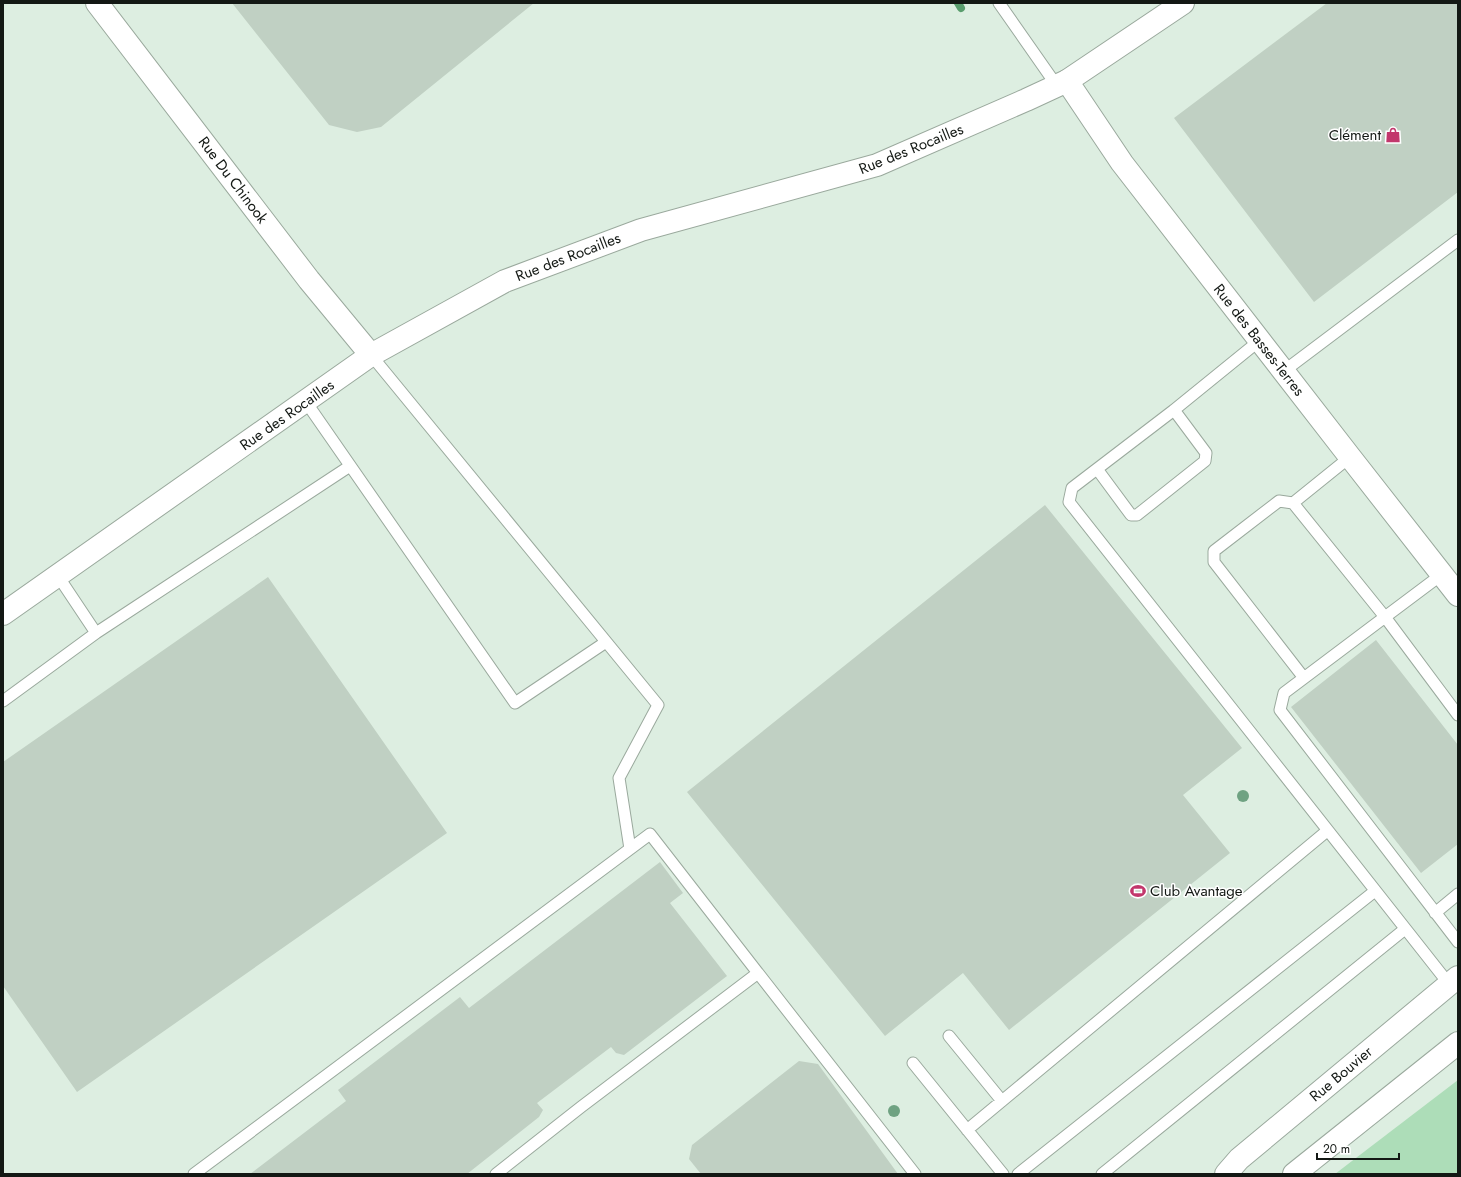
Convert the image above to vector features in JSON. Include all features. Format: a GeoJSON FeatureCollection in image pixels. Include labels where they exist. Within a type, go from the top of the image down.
{"type":"FeatureCollection","features":[{"type":"Feature","properties":{"kind":"street","name":"Rue Du Chinook"},"geometry":{"type":"LineString","coordinates":[[97,3],[309,280],[371,355]]}},
{"type":"Feature","properties":{"kind":"street","name":"Rue des Rocailles"},"geometry":{"type":"LineString","coordinates":[[3,614],[371,355],[505,281],[641,230],[877,165],[1062,83],[1183,3]]}},
{"type":"Feature","properties":{"kind":"street","name":"Rue des Basses-Terres"},"geometry":{"type":"LineString","coordinates":[[1062,83],[1259,341],[1458,595]]}},
{"type":"Feature","properties":{"kind":"street","name":"Rue Bouvier"},"geometry":{"type":"LineString","coordinates":[[1226,1174],[1239,1160],[1453,981]]}},
{"type":"Feature","properties":{"kind":"street"},"geometry":{"type":"LineString","coordinates":[[1294,1174],[1458,1043]]}},
{"type":"Feature","properties":{"kind":"lane"},"geometry":{"type":"LineString","coordinates":[[999,3],[1062,83]]}},
{"type":"Feature","properties":{"kind":"lane"},"geometry":{"type":"LineString","coordinates":[[1284,371],[1458,240]]}},
{"type":"Feature","properties":{"kind":"lane"},"geometry":{"type":"LineString","coordinates":[[1259,341],[1174,410],[1072,488],[1069,502],[1405,929],[1453,981]]}},
{"type":"Feature","properties":{"kind":"lane"},"geometry":{"type":"LineString","coordinates":[[371,355],[658,705],[619,778],[630,849]]}},
{"type":"Feature","properties":{"kind":"lane"},"geometry":{"type":"LineString","coordinates":[[306,402],[515,703],[606,642]]}},
{"type":"Feature","properties":{"kind":"lane"},"geometry":{"type":"LineString","coordinates":[[1097,468],[1131,515],[1137,515],[1205,461],[1206,454],[1174,410]]}},
{"type":"Feature","properties":{"kind":"lane"},"geometry":{"type":"LineString","coordinates":[[1304,678],[1214,562],[1214,551],[1279,502],[1293,503],[1350,457]]}},
{"type":"Feature","properties":{"kind":"lane"},"geometry":{"type":"LineString","coordinates":[[3,701],[96,633],[350,466]]}},
{"type":"Feature","properties":{"kind":"lane"},"geometry":{"type":"LineString","coordinates":[[1293,503],[1385,617],[1458,715]]}},
{"type":"Feature","properties":{"kind":"lane"},"geometry":{"type":"LineString","coordinates":[[1441,574],[1284,693],[1280,710],[1458,942]]}},
{"type":"Feature","properties":{"kind":"lane"},"geometry":{"type":"LineString","coordinates":[[58,576],[96,633]]}},
{"type":"Feature","properties":{"kind":"lane"},"geometry":{"type":"LineString","coordinates":[[967,1130],[1327,831]]}},
{"type":"Feature","properties":{"kind":"lane"},"geometry":{"type":"LineString","coordinates":[[194,1174],[650,834],[915,1174]]}},
{"type":"Feature","properties":{"kind":"lane"},"geometry":{"type":"LineString","coordinates":[[1018,1174],[1375,891]]}},
{"type":"Feature","properties":{"kind":"lane"},"geometry":{"type":"LineString","coordinates":[[1435,913],[1458,894]]}},
{"type":"Feature","properties":{"kind":"lane"},"geometry":{"type":"LineString","coordinates":[[1102,1174],[1405,929]]}},
{"type":"Feature","properties":{"kind":"lane"},"geometry":{"type":"LineString","coordinates":[[496,1174],[581,1107],[758,973]]}},
{"type":"Feature","properties":{"kind":"lane"},"geometry":{"type":"LineString","coordinates":[[949,1036],[1002,1101]]}},
{"type":"Feature","properties":{"kind":"lane"},"geometry":{"type":"LineString","coordinates":[[913,1063],[1003,1174]]}},
{"type":"Feature","properties":{"kind":"green space"},"geometry":{"type":"Polygon","coordinates":[[[1458,1080],[1458,1174],[1335,1174],[1458,1080]]]}},
{"type":"Feature","properties":{"kind":"building"},"geometry":{"type":"Polygon","coordinates":[[[232,3],[534,3],[381,127],[357,132],[329,125],[232,3]]]}},
{"type":"Feature","properties":{"kind":"building"},"geometry":{"type":"Polygon","coordinates":[[[1327,3],[1458,3],[1458,192],[1314,302],[1174,118],[1327,3]]]}},
{"type":"Feature","properties":{"kind":"building"},"geometry":{"type":"Polygon","coordinates":[[[1045,505],[1242,748],[1183,795],[1230,853],[1009,1030],[963,973],[885,1036],[687,792],[1045,505]]]}},
{"type":"Feature","properties":{"kind":"building"},"geometry":{"type":"Polygon","coordinates":[[[268,577],[447,833],[77,1092],[3,986],[3,762],[268,577]]]}},
{"type":"Feature","properties":{"kind":"building"},"geometry":{"type":"Polygon","coordinates":[[[1376,640],[1458,745],[1458,844],[1421,873],[1291,707],[1376,640]]]}},
{"type":"Feature","properties":{"kind":"building"},"geometry":{"type":"Polygon","coordinates":[[[660,862],[683,893],[670,903],[727,976],[624,1055],[616,1053],[611,1047],[537,1103],[543,1110],[539,1117],[467,1174],[250,1174],[346,1101],[338,1090],[460,997],[469,1008],[660,862]]]}},
{"type":"Feature","properties":{"kind":"building"},"geometry":{"type":"Polygon","coordinates":[[[799,1061],[818,1064],[898,1174],[701,1174],[689,1159],[692,1145],[799,1061]]]}},
{"type":"Feature","properties":{"kind":"waterway"},"geometry":{"type":"LineString","coordinates":[[958,3],[961,8]]}},
{"type":"Feature","properties":{"kind":"place","name":"Clément"},"geometry":{"type":"Point","coordinates":[1393,135]}},
{"type":"Feature","properties":{"kind":"place","name":"Club Avantage"},"geometry":{"type":"Point","coordinates":[1138,891]}}]}
